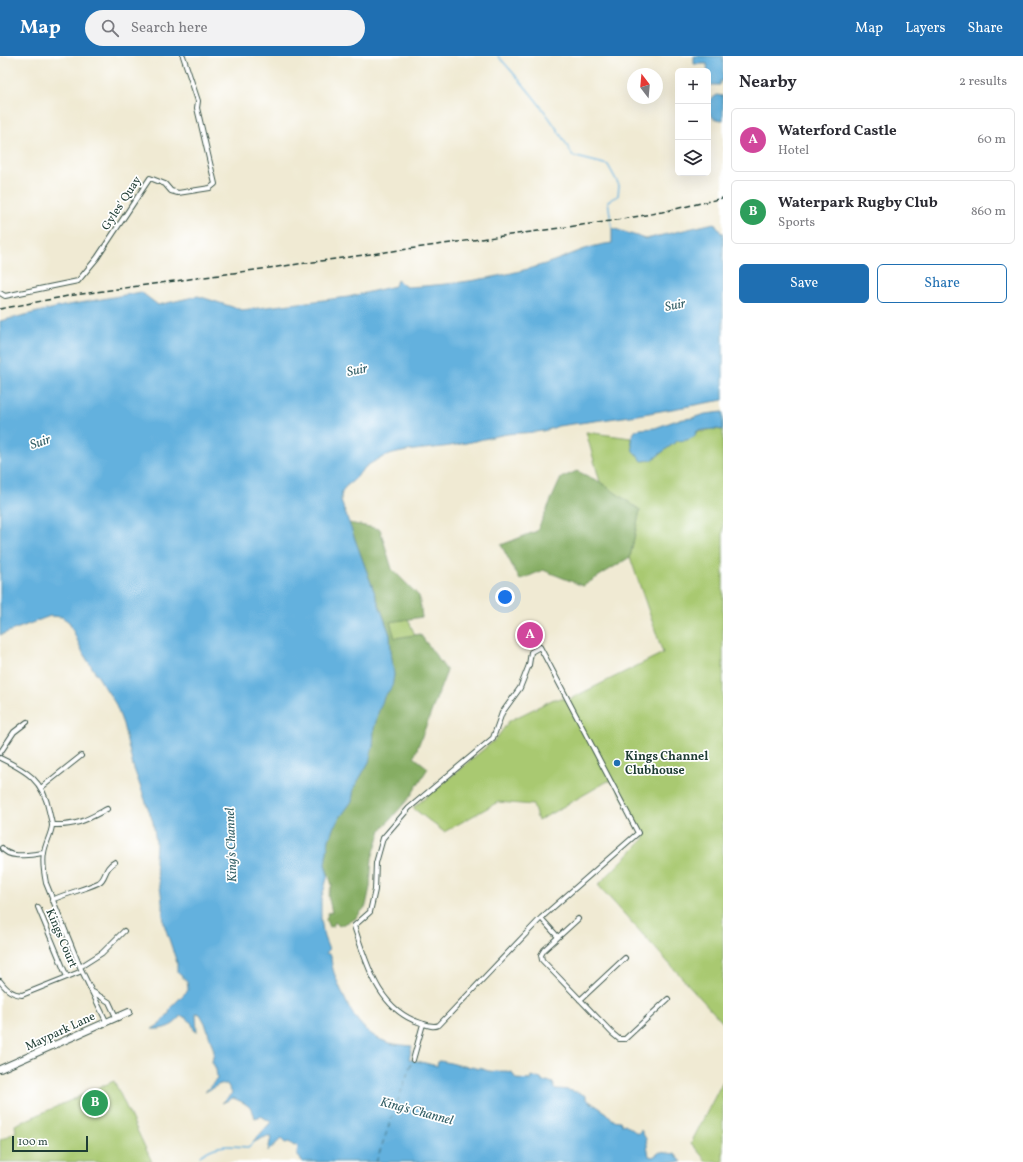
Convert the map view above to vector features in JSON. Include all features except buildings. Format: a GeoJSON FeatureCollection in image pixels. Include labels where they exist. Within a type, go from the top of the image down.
{"type":"FeatureCollection","features":[{"type":"Feature","properties":{"kind":"street","name":"Gyles' Quay"},"geometry":{"type":"LineString","coordinates":[[0,294],[5,296],[78,281],[97,258],[150,178],[165,184],[171,191],[178,193],[210,188],[215,184],[197,108],[198,101],[183,56]]}},
{"type":"Feature","properties":{"kind":"street"},"geometry":{"type":"LineString","coordinates":[[540,647],[638,834],[541,918],[439,1025],[433,1027],[423,1024],[403,1016],[378,991],[354,926],[370,912],[375,890],[376,863],[383,838],[409,808],[493,738],[502,713],[520,688],[529,665],[531,652],[540,647]]}},
{"type":"Feature","properties":{"kind":"street"},"geometry":{"type":"LineString","coordinates":[[0,753],[14,732],[27,722]]}},
{"type":"Feature","properties":{"kind":"street"},"geometry":{"type":"LineString","coordinates":[[42,787],[81,756]]}},
{"type":"Feature","properties":{"kind":"street"},"geometry":{"type":"LineString","coordinates":[[0,758],[20,768],[42,787],[47,800],[52,825],[44,853],[44,869],[52,900],[81,969],[106,1021]]}},
{"type":"Feature","properties":{"kind":"street"},"geometry":{"type":"LineString","coordinates":[[52,825],[69,826],[79,823],[107,809]]}},
{"type":"Feature","properties":{"kind":"street"},"geometry":{"type":"LineString","coordinates":[[2,848],[6,853],[12,855],[44,853]]}},
{"type":"Feature","properties":{"kind":"street"},"geometry":{"type":"LineString","coordinates":[[52,900],[68,892],[98,883],[103,880],[108,866],[115,862]]}},
{"type":"Feature","properties":{"kind":"street","name":"Kings Court"},"geometry":{"type":"LineString","coordinates":[[38,908],[67,977]]}},
{"type":"Feature","properties":{"kind":"street"},"geometry":{"type":"LineString","coordinates":[[541,918],[558,937]]}},
{"type":"Feature","properties":{"kind":"street"},"geometry":{"type":"LineString","coordinates":[[578,919],[544,950],[541,955],[542,960],[618,1039],[625,1039],[668,999]]}},
{"type":"Feature","properties":{"kind":"street"},"geometry":{"type":"LineString","coordinates":[[81,969],[102,953],[124,931]]}},
{"type":"Feature","properties":{"kind":"street"},"geometry":{"type":"LineString","coordinates":[[580,1000],[625,958]]}},
{"type":"Feature","properties":{"kind":"street","name":"Kings Court"},"geometry":{"type":"LineString","coordinates":[[0,981],[6,989],[14,995],[22,995],[67,977],[81,969]]}},
{"type":"Feature","properties":{"kind":"street"},"geometry":{"type":"LineString","coordinates":[[93,992],[109,1002],[116,1017]]}},
{"type":"Feature","properties":{"kind":"street","name":"Maypark Lane"},"geometry":{"type":"LineString","coordinates":[[0,1069],[129,1012]]}},
{"type":"Feature","properties":{"kind":"street"},"geometry":{"type":"LineString","coordinates":[[413,1060],[423,1024]]}},
{"type":"Feature","properties":{"kind":"green space"},"geometry":{"type":"Polygon","coordinates":[[[711,429],[723,430],[723,1023],[598,885],[645,838],[613,781],[608,781],[538,821],[533,805],[498,802],[444,832],[413,808],[496,739],[509,721],[554,699],[570,699],[663,653],[630,557],[640,510],[600,482],[586,432],[631,438],[633,451],[643,461],[652,460],[677,441],[687,440],[697,431],[702,432],[711,429]]]}},
{"type":"Feature","properties":{"kind":"green space"},"geometry":{"type":"Polygon","coordinates":[[[577,471],[600,482],[640,510],[630,557],[583,586],[543,570],[520,580],[501,545],[537,531],[561,478],[577,471]]]}},
{"type":"Feature","properties":{"kind":"green space"},"geometry":{"type":"Polygon","coordinates":[[[349,523],[380,529],[392,569],[419,596],[422,617],[390,622],[395,638],[420,634],[447,671],[414,757],[428,768],[410,797],[381,830],[372,858],[370,887],[366,906],[355,919],[339,926],[335,922],[333,926],[329,927],[326,920],[328,913],[332,912],[328,895],[332,885],[325,864],[329,840],[334,826],[352,801],[354,788],[369,762],[378,713],[384,697],[392,687],[394,675],[390,634],[349,523]]]}},
{"type":"Feature","properties":{"kind":"green space"},"geometry":{"type":"Polygon","coordinates":[[[408,619],[415,635],[395,639],[390,622],[408,619]]]}},
{"type":"Feature","properties":{"kind":"green space"},"geometry":{"type":"Polygon","coordinates":[[[114,1081],[152,1162],[0,1162],[0,1140],[16,1132],[15,1125],[114,1081]]]}},
{"type":"Feature","properties":{"kind":"green space"},"geometry":{"type":"Polygon","coordinates":[[[723,1081],[723,1162],[707,1162],[691,1143],[723,1081]]]}},
{"type":"Feature","properties":{"kind":"water"},"geometry":{"type":"Polygon","coordinates":[[[694,56],[723,56],[723,81],[720,81],[720,85],[711,85],[711,68],[707,68],[707,64],[694,64],[694,56]]]}},
{"type":"Feature","properties":{"kind":"water"},"geometry":{"type":"Polygon","coordinates":[[[717,95],[723,96],[723,120],[714,119],[711,115],[711,99],[717,95]]]}},
{"type":"Feature","properties":{"kind":"water"},"geometry":{"type":"Polygon","coordinates":[[[714,223],[722,234],[723,232],[723,400],[638,415],[558,426],[539,432],[507,434],[456,445],[407,451],[383,457],[372,463],[362,470],[342,492],[341,501],[390,635],[394,675],[392,687],[384,697],[378,713],[369,762],[354,788],[352,801],[334,826],[329,840],[325,864],[328,875],[321,900],[321,919],[324,937],[329,950],[326,953],[331,955],[334,973],[349,1007],[360,1023],[373,1035],[390,1043],[412,1046],[409,1059],[437,1066],[438,1061],[442,1061],[470,1067],[473,1066],[477,1069],[480,1067],[488,1071],[508,1071],[512,1072],[516,1079],[531,1080],[532,1076],[541,1079],[543,1082],[547,1081],[553,1083],[555,1089],[563,1089],[582,1094],[586,1096],[586,1099],[607,1113],[613,1120],[620,1121],[622,1125],[625,1124],[638,1134],[641,1130],[646,1139],[649,1156],[653,1157],[660,1152],[675,1154],[682,1162],[303,1162],[297,1155],[298,1145],[294,1146],[289,1142],[285,1143],[281,1139],[268,1151],[271,1137],[265,1137],[252,1143],[271,1122],[261,1116],[255,1118],[250,1107],[233,1098],[222,1103],[232,1093],[227,1084],[220,1084],[205,1092],[217,1079],[216,1069],[212,1062],[214,1051],[205,1023],[200,1014],[196,1013],[197,1032],[194,1030],[189,1020],[180,1016],[172,1025],[168,1027],[152,1029],[160,1024],[169,1013],[171,1007],[188,990],[187,981],[177,972],[177,963],[164,924],[161,893],[155,862],[156,842],[153,822],[133,766],[123,724],[115,703],[84,655],[69,622],[62,617],[50,616],[0,635],[0,321],[63,306],[141,292],[158,305],[198,296],[242,310],[348,297],[395,286],[397,280],[406,287],[458,283],[528,269],[602,244],[612,243],[612,228],[646,239],[714,223]]]}},
{"type":"Feature","properties":{"kind":"water"},"geometry":{"type":"Polygon","coordinates":[[[723,412],[723,430],[713,429],[697,431],[694,437],[687,440],[677,441],[652,460],[642,461],[633,451],[631,438],[635,431],[640,429],[655,428],[677,420],[723,412]]]}},
{"type":"Feature","properties":{"kind":"waterway"},"geometry":{"type":"LineString","coordinates":[[498,56],[538,103],[556,128],[573,156],[608,165],[619,185],[618,196],[608,201],[612,228]]}},
{"type":"Feature","properties":{"kind":"waterway"},"geometry":{"type":"LineString","coordinates":[[200,1156],[217,1147],[248,1147],[254,1142]]}},
{"type":"Feature","properties":{"kind":"ferry route"},"geometry":{"type":"LineString","coordinates":[[376,1162],[412,1061]]}},
{"type":"Feature","properties":{"kind":"railway"},"geometry":{"type":"LineString","coordinates":[[0,309],[68,296],[611,221],[662,212],[723,198]]}},
{"type":"Feature","properties":{"kind":"place","name":"Waterford Castle"},"geometry":{"type":"Point","coordinates":[530,635]}},
{"type":"Feature","properties":{"kind":"place","name":"Kings Channel Clubhouse"},"geometry":{"type":"Point","coordinates":[617,763]}},
{"type":"Feature","properties":{"kind":"place","name":"Waterpark Rugby Club"},"geometry":{"type":"Point","coordinates":[95,1103]}},
{"type":"Feature","properties":{"kind":"water label","name":"Suir"},"geometry":{"type":"Point","coordinates":[675,304]}},
{"type":"Feature","properties":{"kind":"water label","name":"Suir"},"geometry":{"type":"Point","coordinates":[357,369]}},
{"type":"Feature","properties":{"kind":"water label","name":"Suir"},"geometry":{"type":"Point","coordinates":[40,441]}},
{"type":"Feature","properties":{"kind":"water label","name":"King's Channel"},"geometry":{"type":"Point","coordinates":[230,845]}},
{"type":"Feature","properties":{"kind":"water label","name":"King's Channel"},"geometry":{"type":"Point","coordinates":[417,1110]}}]}
